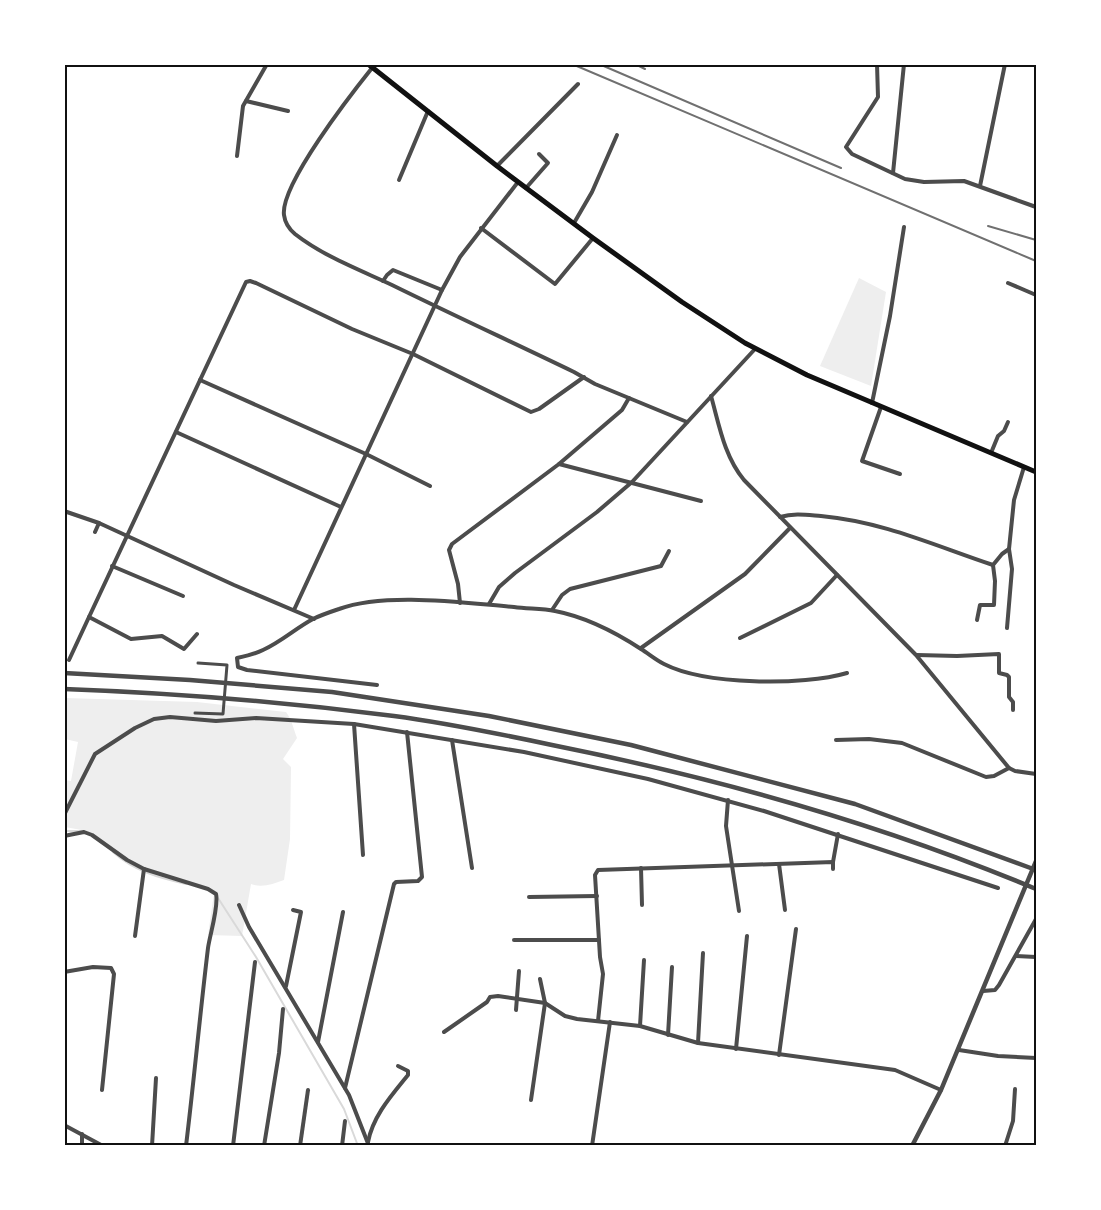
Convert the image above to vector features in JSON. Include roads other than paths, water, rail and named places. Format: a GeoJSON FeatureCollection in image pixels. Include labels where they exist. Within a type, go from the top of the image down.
{"type":"FeatureCollection","features":[{"type":"Feature","properties":{"kind":"main road"},"geometry":{"type":"LineString","coordinates":[[370,66],[593,238],[682,302],[755,349],[801,373],[1036,472]]}},
{"type":"Feature","properties":{"kind":"street"},"geometry":{"type":"LineString","coordinates":[[237,156],[242,113],[246,101],[267,64]]}},
{"type":"Feature","properties":{"kind":"street"},"geometry":{"type":"LineString","coordinates":[[877,64],[878,97],[846,147],[852,154],[905,179],[924,182],[964,181],[1036,207]]}},
{"type":"Feature","properties":{"kind":"street"},"geometry":{"type":"LineString","coordinates":[[893,173],[904,64]]}},
{"type":"Feature","properties":{"kind":"street"},"geometry":{"type":"LineString","coordinates":[[980,186],[1005,64]]}},
{"type":"Feature","properties":{"kind":"street"},"geometry":{"type":"LineString","coordinates":[[370,66],[327,127],[286,197],[283,213],[286,224],[293,232],[310,244],[434,306],[629,398],[687,422]]}},
{"type":"Feature","properties":{"kind":"street"},"geometry":{"type":"LineString","coordinates":[[497,166],[578,84]]}},
{"type":"Feature","properties":{"kind":"street"},"geometry":{"type":"LineString","coordinates":[[246,101],[288,111]]}},
{"type":"Feature","properties":{"kind":"street"},"geometry":{"type":"LineString","coordinates":[[399,180],[428,111]]}},
{"type":"Feature","properties":{"kind":"street"},"geometry":{"type":"LineString","coordinates":[[574,223],[592,192],[617,135]]}},
{"type":"Feature","properties":{"kind":"street"},"geometry":{"type":"LineString","coordinates":[[526,188],[548,163],[539,154]]}},
{"type":"Feature","properties":{"kind":"street"},"geometry":{"type":"LineString","coordinates":[[294,610],[442,290],[460,257],[518,181]]}},
{"type":"Feature","properties":{"kind":"street"},"geometry":{"type":"LineString","coordinates":[[872,403],[890,316],[904,227]]}},
{"type":"Feature","properties":{"kind":"street"},"geometry":{"type":"LineString","coordinates":[[481,228],[555,284],[593,238]]}},
{"type":"Feature","properties":{"kind":"street"},"geometry":{"type":"LineString","coordinates":[[383,281],[393,270],[442,290]]}},
{"type":"Feature","properties":{"kind":"street"},"geometry":{"type":"LineString","coordinates":[[69,660],[246,282],[253,281],[352,329],[413,354],[531,412],[539,409],[584,377]]}},
{"type":"Feature","properties":{"kind":"street"},"geometry":{"type":"LineString","coordinates":[[1008,283],[1036,295]]}},
{"type":"Feature","properties":{"kind":"street"},"geometry":{"type":"LineString","coordinates":[[489,604],[499,587],[514,573],[597,512],[632,482],[755,349]]}},
{"type":"Feature","properties":{"kind":"street"},"geometry":{"type":"LineString","coordinates":[[200,380],[366,454],[430,486]]}},
{"type":"Feature","properties":{"kind":"street"},"geometry":{"type":"LineString","coordinates":[[711,396],[728,452],[744,480],[916,655],[1009,768],[1036,774]]}},
{"type":"Feature","properties":{"kind":"street"},"geometry":{"type":"LineString","coordinates":[[460,603],[458,584],[449,550],[452,544],[559,464],[622,410],[629,398]]}},
{"type":"Feature","properties":{"kind":"street"},"geometry":{"type":"LineString","coordinates":[[881,407],[862,460],[900,474]]}},
{"type":"Feature","properties":{"kind":"street"},"geometry":{"type":"LineString","coordinates":[[992,453],[998,436],[1004,431],[1008,422]]}},
{"type":"Feature","properties":{"kind":"street"},"geometry":{"type":"LineString","coordinates":[[176,432],[341,507]]}},
{"type":"Feature","properties":{"kind":"street"},"geometry":{"type":"LineString","coordinates":[[559,464],[701,501]]}},
{"type":"Feature","properties":{"kind":"street"},"geometry":{"type":"LineString","coordinates":[[1007,628],[1012,569],[1009,549],[1014,500],[1024,467]]}},
{"type":"Feature","properties":{"kind":"street"},"geometry":{"type":"LineString","coordinates":[[64,511],[99,524],[314,619]]}},
{"type":"Feature","properties":{"kind":"street"},"geometry":{"type":"LineString","coordinates":[[780,517],[792,514],[874,524],[993,565]]}},
{"type":"Feature","properties":{"kind":"street"},"geometry":{"type":"LineString","coordinates":[[95,532],[99,524]]}},
{"type":"Feature","properties":{"kind":"street"},"geometry":{"type":"LineString","coordinates":[[641,648],[745,574],[790,528]]}},
{"type":"Feature","properties":{"kind":"street"},"geometry":{"type":"LineString","coordinates":[[993,565],[1009,549]]}},
{"type":"Feature","properties":{"kind":"street"},"geometry":{"type":"LineString","coordinates":[[552,610],[566,591],[661,566],[669,550]]}},
{"type":"Feature","properties":{"kind":"street"},"geometry":{"type":"LineString","coordinates":[[977,620],[980,605],[994,605],[993,565]]}},
{"type":"Feature","properties":{"kind":"street"},"geometry":{"type":"LineString","coordinates":[[112,566],[183,596]]}},
{"type":"Feature","properties":{"kind":"street"},"geometry":{"type":"LineString","coordinates":[[740,638],[811,603],[837,575]]}},
{"type":"Feature","properties":{"kind":"street"},"geometry":{"type":"LineString","coordinates":[[377,685],[247,670],[238,667],[237,658],[262,650],[314,619],[356,603],[389,600],[489,604],[552,610],[591,621],[641,648],[662,663],[696,675],[753,681],[814,681],[847,673]]}},
{"type":"Feature","properties":{"kind":"street"},"geometry":{"type":"LineString","coordinates":[[89,617],[131,639],[162,636],[184,649],[197,634]]}},
{"type":"Feature","properties":{"kind":"street"},"geometry":{"type":"LineString","coordinates":[[916,655],[999,654],[999,674],[1010,677],[1009,697],[1013,702],[1013,710]]}},
{"type":"Feature","properties":{"kind":"street"},"geometry":{"type":"LineString","coordinates":[[195,713],[223,714],[227,665],[198,663]]}},
{"type":"Feature","properties":{"kind":"street"},"geometry":{"type":"LineString","coordinates":[[64,673],[190,680],[332,692],[489,716],[631,745],[855,804],[1036,870]]}},
{"type":"Feature","properties":{"kind":"street"},"geometry":{"type":"LineString","coordinates":[[64,688],[286,703],[397,717],[605,755],[694,776],[842,818],[990,870],[1036,889]]}},
{"type":"Feature","properties":{"kind":"street"},"geometry":{"type":"LineString","coordinates":[[64,815],[95,754],[135,728],[154,720],[170,717],[216,721],[256,718],[354,724],[453,740],[598,768],[728,800],[998,888]]}},
{"type":"Feature","properties":{"kind":"street"},"geometry":{"type":"LineString","coordinates":[[354,724],[363,855]]}},
{"type":"Feature","properties":{"kind":"street"},"geometry":{"type":"LineString","coordinates":[[345,1088],[394,884],[418,881],[422,877],[407,732]]}},
{"type":"Feature","properties":{"kind":"street"},"geometry":{"type":"LineString","coordinates":[[836,740],[869,739],[902,743],[986,777],[994,776],[1009,768]]}},
{"type":"Feature","properties":{"kind":"street"},"geometry":{"type":"LineString","coordinates":[[453,740],[472,868]]}},
{"type":"Feature","properties":{"kind":"street"},"geometry":{"type":"LineString","coordinates":[[728,800],[726,826],[739,911]]}},
{"type":"Feature","properties":{"kind":"street"},"geometry":{"type":"LineString","coordinates":[[64,836],[84,832],[92,835],[144,869],[208,889],[216,894],[218,901],[211,927],[186,1146]]}},
{"type":"Feature","properties":{"kind":"street"},"geometry":{"type":"LineString","coordinates":[[833,869],[838,834]]}},
{"type":"Feature","properties":{"kind":"street"},"geometry":{"type":"LineString","coordinates":[[912,1146],[959,1050],[1036,861]]}},
{"type":"Feature","properties":{"kind":"street"},"geometry":{"type":"LineString","coordinates":[[598,1022],[603,974],[599,940],[596,875],[598,870],[833,862]]}},
{"type":"Feature","properties":{"kind":"street"},"geometry":{"type":"LineString","coordinates":[[779,864],[785,910]]}},
{"type":"Feature","properties":{"kind":"street"},"geometry":{"type":"LineString","coordinates":[[641,868],[642,905]]}},
{"type":"Feature","properties":{"kind":"street"},"geometry":{"type":"LineString","coordinates":[[135,936],[144,869]]}},
{"type":"Feature","properties":{"kind":"street"},"geometry":{"type":"LineString","coordinates":[[529,897],[597,896]]}},
{"type":"Feature","properties":{"kind":"street"},"geometry":{"type":"LineString","coordinates":[[239,905],[345,1088],[368,1144]]}},
{"type":"Feature","properties":{"kind":"street"},"geometry":{"type":"LineString","coordinates":[[286,987],[301,912],[293,910]]}},
{"type":"Feature","properties":{"kind":"street"},"geometry":{"type":"LineString","coordinates":[[318,1043],[343,912]]}},
{"type":"Feature","properties":{"kind":"street"},"geometry":{"type":"LineString","coordinates":[[983,991],[995,990],[1036,919]]}},
{"type":"Feature","properties":{"kind":"street"},"geometry":{"type":"LineString","coordinates":[[779,1055],[796,929]]}},
{"type":"Feature","properties":{"kind":"street"},"geometry":{"type":"LineString","coordinates":[[736,1049],[747,936]]}},
{"type":"Feature","properties":{"kind":"street"},"geometry":{"type":"LineString","coordinates":[[514,939],[599,940]]}},
{"type":"Feature","properties":{"kind":"street"},"geometry":{"type":"LineString","coordinates":[[698,1043],[703,953]]}},
{"type":"Feature","properties":{"kind":"street"},"geometry":{"type":"LineString","coordinates":[[1016,956],[1036,957]]}},
{"type":"Feature","properties":{"kind":"street"},"geometry":{"type":"LineString","coordinates":[[640,1026],[644,960]]}},
{"type":"Feature","properties":{"kind":"street"},"geometry":{"type":"LineString","coordinates":[[232,1146],[255,962]]}},
{"type":"Feature","properties":{"kind":"street"},"geometry":{"type":"LineString","coordinates":[[64,972],[93,967],[111,968],[114,974],[102,1090]]}},
{"type":"Feature","properties":{"kind":"street"},"geometry":{"type":"LineString","coordinates":[[668,1035],[672,967]]}},
{"type":"Feature","properties":{"kind":"street"},"geometry":{"type":"LineString","coordinates":[[516,1010],[519,971]]}},
{"type":"Feature","properties":{"kind":"street"},"geometry":{"type":"LineString","coordinates":[[531,1100],[545,1004],[540,979]]}},
{"type":"Feature","properties":{"kind":"street"},"geometry":{"type":"LineString","coordinates":[[444,1032],[487,1002],[491,996],[517,999],[545,1004],[570,1018],[640,1026],[698,1043],[895,1071],[941,1090]]}},
{"type":"Feature","properties":{"kind":"street"},"geometry":{"type":"LineString","coordinates":[[264,1146],[284,1009]]}},
{"type":"Feature","properties":{"kind":"street"},"geometry":{"type":"LineString","coordinates":[[592,1146],[610,1022]]}},
{"type":"Feature","properties":{"kind":"street"},"geometry":{"type":"LineString","coordinates":[[959,1050],[998,1056],[1036,1058]]}},
{"type":"Feature","properties":{"kind":"street"},"geometry":{"type":"LineString","coordinates":[[368,1144],[373,1124],[408,1076],[408,1071],[398,1066]]}},
{"type":"Feature","properties":{"kind":"street"},"geometry":{"type":"LineString","coordinates":[[153,1146],[156,1078]]}},
{"type":"Feature","properties":{"kind":"street"},"geometry":{"type":"LineString","coordinates":[[1005,1146],[1012,1121],[1015,1089]]}},
{"type":"Feature","properties":{"kind":"street"},"geometry":{"type":"LineString","coordinates":[[300,1146],[308,1090]]}},
{"type":"Feature","properties":{"kind":"street"},"geometry":{"type":"LineString","coordinates":[[342,1146],[345,1120]]}},
{"type":"Feature","properties":{"kind":"street"},"geometry":{"type":"LineString","coordinates":[[64,1125],[103,1146]]}},
{"type":"Feature","properties":{"kind":"street"},"geometry":{"type":"LineString","coordinates":[[81,1133],[82,1146]]}},
{"type":"Feature","properties":{"kind":"waterway"},"geometry":{"type":"LineString","coordinates":[[64,831],[84,831]]}},
{"type":"Feature","properties":{"kind":"waterway"},"geometry":{"type":"LineString","coordinates":[[113,852],[129,864],[147,873],[186,884]]}},
{"type":"Feature","properties":{"kind":"waterway"},"geometry":{"type":"LineString","coordinates":[[218,898],[256,957],[344,1109],[358,1146]]}},
{"type":"Feature","properties":{"kind":"railway"},"geometry":{"type":"LineString","coordinates":[[572,64],[1036,261]]}},
{"type":"Feature","properties":{"kind":"railway"},"geometry":{"type":"LineString","coordinates":[[599,64],[841,168]]}},
{"type":"Feature","properties":{"kind":"railway"},"geometry":{"type":"LineString","coordinates":[[635,64],[645,69]]}},
{"type":"Feature","properties":{"kind":"railway"},"geometry":{"type":"LineString","coordinates":[[988,226],[1036,240]]}}]}
